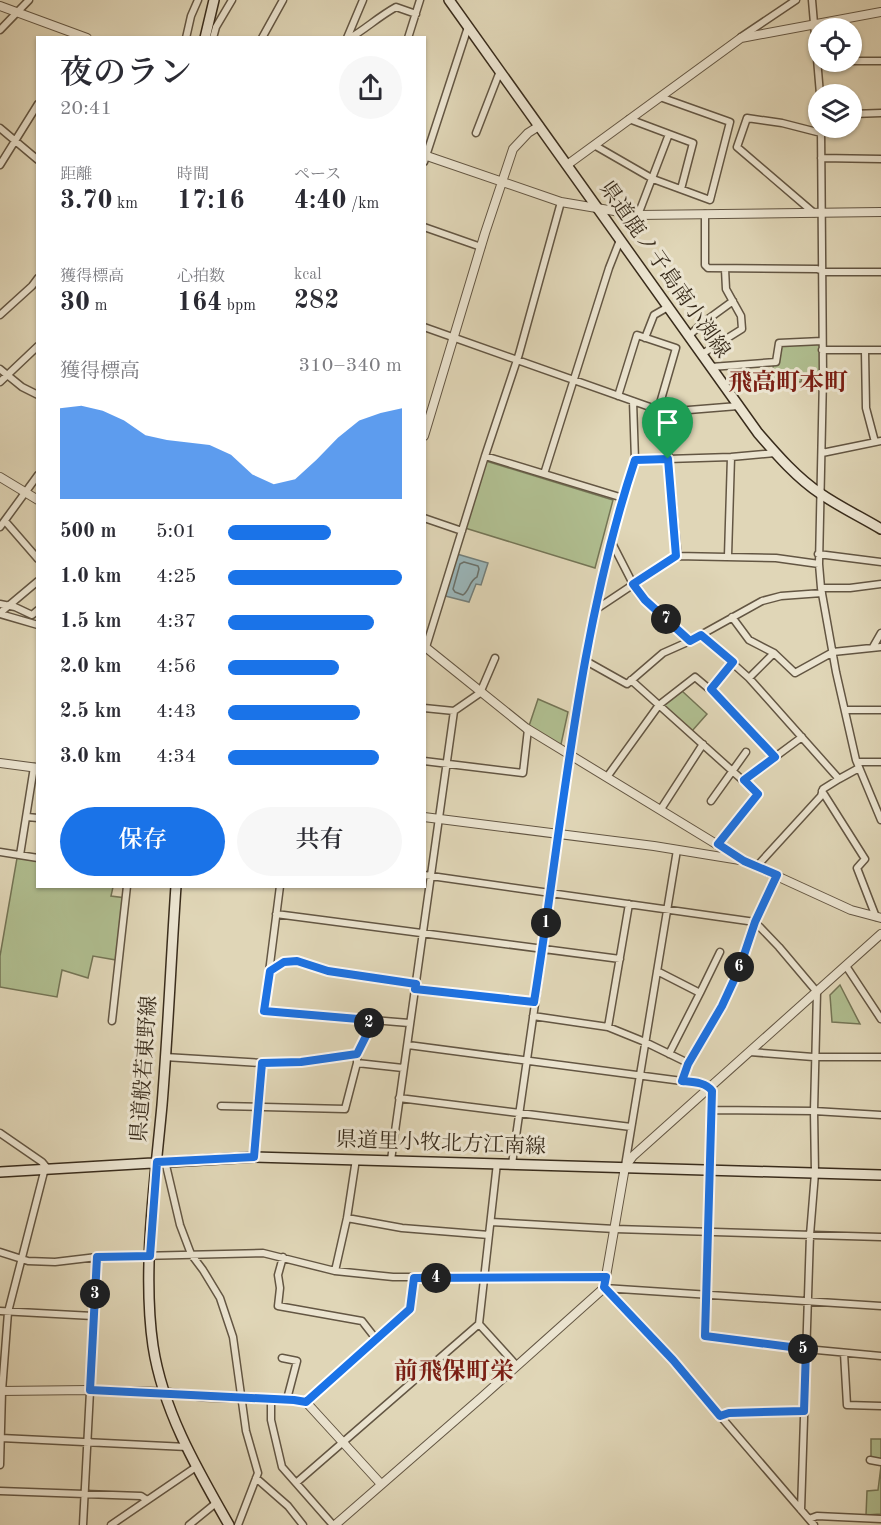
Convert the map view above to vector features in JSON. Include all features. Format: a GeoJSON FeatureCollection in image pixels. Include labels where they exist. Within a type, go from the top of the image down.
{"type":"FeatureCollection","features":[{"type":"Feature","properties":{"kind":"main road"},"geometry":{"type":"LineString","coordinates":[[205,36],[214,0]]}},
{"type":"Feature","properties":{"kind":"main road","name":"県道鹿ノ子島南小渕線"},"geometry":{"type":"LineString","coordinates":[[451,1],[738,406],[775,453],[821,494],[881,529]]}},
{"type":"Feature","properties":{"kind":"main road","name":"県道般若東野線"},"geometry":{"type":"LineString","coordinates":[[176,888],[161,1162],[150,1256],[148,1305],[153,1348],[173,1418],[196,1467],[229,1525]]}},
{"type":"Feature","properties":{"kind":"main road","name":"県道里小牧北方江南線"},"geometry":{"type":"LineString","coordinates":[[0,1172],[254,1157],[881,1175]]}},
{"type":"Feature","properties":{"kind":"street"},"geometry":{"type":"LineString","coordinates":[[0,30],[29,0]]}},
{"type":"Feature","properties":{"kind":"street"},"geometry":{"type":"LineString","coordinates":[[186,36],[198,0]]}},
{"type":"Feature","properties":{"kind":"street"},"geometry":{"type":"LineString","coordinates":[[214,36],[216,27],[232,0]]}},
{"type":"Feature","properties":{"kind":"street"},"geometry":{"type":"LineString","coordinates":[[263,36],[283,0]]}},
{"type":"Feature","properties":{"kind":"street"},"geometry":{"type":"LineString","coordinates":[[349,36],[363,0]]}},
{"type":"Feature","properties":{"kind":"street"},"geometry":{"type":"LineString","coordinates":[[409,36],[420,0]]}},
{"type":"Feature","properties":{"kind":"street"},"geometry":{"type":"LineString","coordinates":[[567,165],[796,0]]}},
{"type":"Feature","properties":{"kind":"street"},"geometry":{"type":"LineString","coordinates":[[812,0],[813,18]]}},
{"type":"Feature","properties":{"kind":"street"},"geometry":{"type":"LineString","coordinates":[[0,6],[79,36]]}},
{"type":"Feature","properties":{"kind":"street"},"geometry":{"type":"LineString","coordinates":[[352,36],[363,31],[379,16],[396,7],[416,14]]}},
{"type":"Feature","properties":{"kind":"street"},"geometry":{"type":"LineString","coordinates":[[852,18],[881,12]]}},
{"type":"Feature","properties":{"kind":"street"},"geometry":{"type":"LineString","coordinates":[[759,35],[761,24]]}},
{"type":"Feature","properties":{"kind":"street"},"geometry":{"type":"LineString","coordinates":[[426,155],[468,27]]}},
{"type":"Feature","properties":{"kind":"street"},"geometry":{"type":"LineString","coordinates":[[741,38],[808,27]]}},
{"type":"Feature","properties":{"kind":"street"},"geometry":{"type":"LineString","coordinates":[[862,61],[881,61]]}},
{"type":"Feature","properties":{"kind":"street"},"geometry":{"type":"LineString","coordinates":[[476,133],[500,71]]}},
{"type":"Feature","properties":{"kind":"street"},"geometry":{"type":"LineString","coordinates":[[594,145],[651,178],[710,200],[730,122],[660,97]]}},
{"type":"Feature","properties":{"kind":"street"},"geometry":{"type":"LineString","coordinates":[[0,165],[36,107]]}},
{"type":"Feature","properties":{"kind":"street"},"geometry":{"type":"LineString","coordinates":[[862,114],[881,113]]}},
{"type":"Feature","properties":{"kind":"street"},"geometry":{"type":"LineString","coordinates":[[808,128],[747,118],[737,147],[818,213]]}},
{"type":"Feature","properties":{"kind":"street"},"geometry":{"type":"LineString","coordinates":[[629,119],[693,143],[681,189]]}},
{"type":"Feature","properties":{"kind":"street"},"geometry":{"type":"LineString","coordinates":[[426,429],[513,149],[528,133],[539,126]]}},
{"type":"Feature","properties":{"kind":"street"},"geometry":{"type":"LineString","coordinates":[[0,128],[36,158]]}},
{"type":"Feature","properties":{"kind":"street"},"geometry":{"type":"LineString","coordinates":[[638,215],[669,134]]}},
{"type":"Feature","properties":{"kind":"street"},"geometry":{"type":"LineString","coordinates":[[821,138],[818,213],[822,341],[819,564],[833,652],[858,765],[881,820]]}},
{"type":"Feature","properties":{"kind":"street"},"geometry":{"type":"LineString","coordinates":[[426,158],[502,180],[561,202],[638,215],[881,212]]}},
{"type":"Feature","properties":{"kind":"street"},"geometry":{"type":"LineString","coordinates":[[821,158],[881,159]]}},
{"type":"Feature","properties":{"kind":"street"},"geometry":{"type":"LineString","coordinates":[[426,643],[516,360],[561,202]]}},
{"type":"Feature","properties":{"kind":"street"},"geometry":{"type":"LineString","coordinates":[[705,214],[705,266],[708,268],[881,272]]}},
{"type":"Feature","properties":{"kind":"street"},"geometry":{"type":"LineString","coordinates":[[426,228],[481,247]]}},
{"type":"Feature","properties":{"kind":"street"},"geometry":{"type":"LineString","coordinates":[[544,474],[609,268],[620,240]]}},
{"type":"Feature","properties":{"kind":"street"},"geometry":{"type":"LineString","coordinates":[[702,354],[742,329],[741,316],[726,290],[725,268]]}},
{"type":"Feature","properties":{"kind":"street"},"geometry":{"type":"LineString","coordinates":[[0,315],[36,281]]}},
{"type":"Feature","properties":{"kind":"street"},"geometry":{"type":"LineString","coordinates":[[689,336],[733,301]]}},
{"type":"Feature","properties":{"kind":"street"},"geometry":{"type":"LineString","coordinates":[[645,338],[654,315],[668,307]]}},
{"type":"Feature","properties":{"kind":"street"},"geometry":{"type":"LineString","coordinates":[[426,328],[661,411],[738,406]]}},
{"type":"Feature","properties":{"kind":"street"},"geometry":{"type":"LineString","coordinates":[[618,396],[637,335],[676,348],[661,411],[668,459],[676,556]]}},
{"type":"Feature","properties":{"kind":"street"},"geometry":{"type":"LineString","coordinates":[[711,367],[776,362],[779,343],[822,341]]}},
{"type":"Feature","properties":{"kind":"street"},"geometry":{"type":"LineString","coordinates":[[0,382],[36,348]]}},
{"type":"Feature","properties":{"kind":"street"},"geometry":{"type":"LineString","coordinates":[[822,350],[881,350]]}},
{"type":"Feature","properties":{"kind":"street"},"geometry":{"type":"LineString","coordinates":[[822,453],[878,442],[866,408],[865,351]]}},
{"type":"Feature","properties":{"kind":"street"},"geometry":{"type":"LineString","coordinates":[[0,369],[22,387],[36,394]]}},
{"type":"Feature","properties":{"kind":"street"},"geometry":{"type":"LineString","coordinates":[[512,1164],[568,755],[610,540],[635,460],[633,401]]}},
{"type":"Feature","properties":{"kind":"street"},"geometry":{"type":"LineString","coordinates":[[635,460],[775,453]]}},
{"type":"Feature","properties":{"kind":"street"},"geometry":{"type":"LineString","coordinates":[[485,456],[623,498]]}},
{"type":"Feature","properties":{"kind":"street"},"geometry":{"type":"LineString","coordinates":[[728,556],[731,457]]}},
{"type":"Feature","properties":{"kind":"street"},"geometry":{"type":"LineString","coordinates":[[0,477],[36,499]]}},
{"type":"Feature","properties":{"kind":"street"},"geometry":{"type":"LineString","coordinates":[[36,478],[2,524],[36,556]]}},
{"type":"Feature","properties":{"kind":"street"},"geometry":{"type":"LineString","coordinates":[[426,519],[462,531]]}},
{"type":"Feature","properties":{"kind":"street"},"geometry":{"type":"LineString","coordinates":[[610,540],[633,584],[645,600],[690,641]]}},
{"type":"Feature","properties":{"kind":"street"},"geometry":{"type":"LineString","coordinates":[[819,554],[881,562]]}},
{"type":"Feature","properties":{"kind":"street"},"geometry":{"type":"LineString","coordinates":[[595,610],[676,556],[776,558],[819,564]]}},
{"type":"Feature","properties":{"kind":"street"},"geometry":{"type":"LineString","coordinates":[[0,614],[36,583]]}},
{"type":"Feature","properties":{"kind":"street"},"geometry":{"type":"LineString","coordinates":[[586,661],[627,684],[663,653],[690,641],[762,601],[822,590],[881,584]]}},
{"type":"Feature","properties":{"kind":"street"},"geometry":{"type":"LineString","coordinates":[[0,604],[32,615],[36,612]]}},
{"type":"Feature","properties":{"kind":"street"},"geometry":{"type":"LineString","coordinates":[[0,614],[36,624]]}},
{"type":"Feature","properties":{"kind":"street"},"geometry":{"type":"LineString","coordinates":[[732,617],[749,640],[774,652],[795,673],[833,652],[881,647]]}},
{"type":"Feature","properties":{"kind":"street"},"geometry":{"type":"LineString","coordinates":[[873,647],[881,633]]}},
{"type":"Feature","properties":{"kind":"street"},"geometry":{"type":"LineString","coordinates":[[701,635],[749,678],[839,779]]}},
{"type":"Feature","properties":{"kind":"street"},"geometry":{"type":"LineString","coordinates":[[426,647],[480,693],[528,729],[744,861]]}},
{"type":"Feature","properties":{"kind":"street"},"geometry":{"type":"LineString","coordinates":[[749,678],[774,652]]}},
{"type":"Feature","properties":{"kind":"street"},"geometry":{"type":"LineString","coordinates":[[426,708],[454,711],[480,693],[495,658]]}},
{"type":"Feature","properties":{"kind":"street"},"geometry":{"type":"LineString","coordinates":[[711,689],[733,662]]}},
{"type":"Feature","properties":{"kind":"street"},"geometry":{"type":"LineString","coordinates":[[607,777],[659,705],[695,677],[711,689],[775,757]]}},
{"type":"Feature","properties":{"kind":"street"},"geometry":{"type":"LineString","coordinates":[[631,680],[758,794],[718,844]]}},
{"type":"Feature","properties":{"kind":"street"},"geometry":{"type":"LineString","coordinates":[[845,710],[881,710]]}},
{"type":"Feature","properties":{"kind":"street"},"geometry":{"type":"LineString","coordinates":[[391,1160],[408,1045],[409,1023],[424,932],[428,876],[440,819],[454,711]]}},
{"type":"Feature","properties":{"kind":"street"},"geometry":{"type":"LineString","coordinates":[[426,761],[523,773],[528,729]]}},
{"type":"Feature","properties":{"kind":"street"},"geometry":{"type":"LineString","coordinates":[[744,780],[802,737]]}},
{"type":"Feature","properties":{"kind":"street"},"geometry":{"type":"LineString","coordinates":[[660,809],[703,744]]}},
{"type":"Feature","properties":{"kind":"street"},"geometry":{"type":"LineString","coordinates":[[711,801],[746,752]]}},
{"type":"Feature","properties":{"kind":"street"},"geometry":{"type":"LineString","coordinates":[[757,866],[821,796],[823,789],[858,765],[881,762]]}},
{"type":"Feature","properties":{"kind":"street"},"geometry":{"type":"LineString","coordinates":[[0,763],[36,767],[20,855]]}},
{"type":"Feature","properties":{"kind":"street"},"geometry":{"type":"LineString","coordinates":[[822,791],[865,860],[857,868],[878,918]]}},
{"type":"Feature","properties":{"kind":"street"},"geometry":{"type":"LineString","coordinates":[[27,817],[36,818]]}},
{"type":"Feature","properties":{"kind":"street"},"geometry":{"type":"LineString","coordinates":[[426,817],[744,861],[851,910],[878,918]]}},
{"type":"Feature","properties":{"kind":"street"},"geometry":{"type":"LineString","coordinates":[[271,1399],[271,1420],[282,1467],[334,1525],[604,1287],[677,850]]}},
{"type":"Feature","properties":{"kind":"street"},"geometry":{"type":"LineString","coordinates":[[0,852],[36,858]]}},
{"type":"Feature","properties":{"kind":"street"},"geometry":{"type":"LineString","coordinates":[[682,1081],[688,1064],[722,1006],[740,967],[755,922],[777,875]]}},
{"type":"Feature","properties":{"kind":"street"},"geometry":{"type":"LineString","coordinates":[[428,876],[755,922],[817,992],[815,1173],[810,1235],[801,1510]]}},
{"type":"Feature","properties":{"kind":"street"},"geometry":{"type":"LineString","coordinates":[[112,1021],[127,888]]}},
{"type":"Feature","properties":{"kind":"street"},"geometry":{"type":"LineString","coordinates":[[280,888],[264,1011],[409,1023]]}},
{"type":"Feature","properties":{"kind":"street"},"geometry":{"type":"LineString","coordinates":[[608,1027],[629,904]]}},
{"type":"Feature","properties":{"kind":"street"},"geometry":{"type":"LineString","coordinates":[[276,914],[620,958]]}},
{"type":"Feature","properties":{"kind":"street"},"geometry":{"type":"LineString","coordinates":[[625,1167],[648,1142],[881,934]]}},
{"type":"Feature","properties":{"kind":"street"},"geometry":{"type":"LineString","coordinates":[[669,1054],[720,952]]}},
{"type":"Feature","properties":{"kind":"street"},"geometry":{"type":"LineString","coordinates":[[270,971],[284,962],[297,961],[328,971],[415,986],[534,1002]]}},
{"type":"Feature","properties":{"kind":"street"},"geometry":{"type":"LineString","coordinates":[[846,966],[881,1018]]}},
{"type":"Feature","properties":{"kind":"street"},"geometry":{"type":"LineString","coordinates":[[657,971],[700,993]]}},
{"type":"Feature","properties":{"kind":"street"},"geometry":{"type":"LineString","coordinates":[[532,1016],[608,1027],[645,1042],[688,1064]]}},
{"type":"Feature","properties":{"kind":"street"},"geometry":{"type":"LineString","coordinates":[[221,1106],[345,1109],[357,1063],[357,1054],[366,1036],[370,1020]]}},
{"type":"Feature","properties":{"kind":"street"},"geometry":{"type":"LineString","coordinates":[[408,1045],[682,1081],[709,1087],[712,1091],[711,1170],[705,1336],[881,1356]]}},
{"type":"Feature","properties":{"kind":"street"},"geometry":{"type":"LineString","coordinates":[[750,1052],[815,1057],[881,1057]]}},
{"type":"Feature","properties":{"kind":"street"},"geometry":{"type":"LineString","coordinates":[[165,1057],[262,1063],[301,1062],[357,1054]]}},
{"type":"Feature","properties":{"kind":"street"},"geometry":{"type":"LineString","coordinates":[[254,1157],[262,1063]]}},
{"type":"Feature","properties":{"kind":"street"},"geometry":{"type":"LineString","coordinates":[[357,1063],[403,1068]]}},
{"type":"Feature","properties":{"kind":"street"},"geometry":{"type":"LineString","coordinates":[[399,1098],[631,1127]]}},
{"type":"Feature","properties":{"kind":"street"},"geometry":{"type":"LineString","coordinates":[[711,1110],[814,1111],[881,1115]]}},
{"type":"Feature","properties":{"kind":"street"},"geometry":{"type":"LineString","coordinates":[[0,1133],[42,1162],[46,1168],[8,1312],[1,1391],[0,1465]]}},
{"type":"Feature","properties":{"kind":"street"},"geometry":{"type":"LineString","coordinates":[[335,1271],[347,1218],[356,1159]]}},
{"type":"Feature","properties":{"kind":"street"},"geometry":{"type":"LineString","coordinates":[[161,1162],[191,1254],[220,1298],[233,1337],[246,1431],[258,1473],[238,1525]]}},
{"type":"Feature","properties":{"kind":"street"},"geometry":{"type":"LineString","coordinates":[[296,1483],[479,1324],[497,1163]]}},
{"type":"Feature","properties":{"kind":"street"},"geometry":{"type":"LineString","coordinates":[[347,1218],[402,1228],[489,1235]]}},
{"type":"Feature","properties":{"kind":"street"},"geometry":{"type":"LineString","coordinates":[[491,1222],[881,1237]]}},
{"type":"Feature","properties":{"kind":"street"},"geometry":{"type":"LineString","coordinates":[[0,1252],[21,1259],[55,1262],[97,1257],[263,1253],[335,1271],[414,1278],[606,1277]]}},
{"type":"Feature","properties":{"kind":"street"},"geometry":{"type":"LineString","coordinates":[[82,1525],[97,1257]]}},
{"type":"Feature","properties":{"kind":"street"},"geometry":{"type":"LineString","coordinates":[[283,1257],[278,1275],[280,1288],[278,1305],[362,1321],[376,1339]]}},
{"type":"Feature","properties":{"kind":"street"},"geometry":{"type":"LineString","coordinates":[[306,1402],[410,1309],[414,1278]]}},
{"type":"Feature","properties":{"kind":"street"},"geometry":{"type":"LineString","coordinates":[[604,1287],[881,1306]]}},
{"type":"Feature","properties":{"kind":"street"},"geometry":{"type":"LineString","coordinates":[[604,1287],[673,1360],[811,1522],[817,1516],[881,1519]]}},
{"type":"Feature","properties":{"kind":"street"},"geometry":{"type":"LineString","coordinates":[[0,1311],[93,1316]]}},
{"type":"Feature","properties":{"kind":"street"},"geometry":{"type":"LineString","coordinates":[[479,1324],[517,1366]]}},
{"type":"Feature","properties":{"kind":"street"},"geometry":{"type":"LineString","coordinates":[[844,1353],[847,1405],[881,1406]]}},
{"type":"Feature","properties":{"kind":"street"},"geometry":{"type":"LineString","coordinates":[[282,1358],[297,1361],[286,1399]]}},
{"type":"Feature","properties":{"kind":"street"},"geometry":{"type":"LineString","coordinates":[[1,1391],[164,1392],[306,1402],[381,1484]]}},
{"type":"Feature","properties":{"kind":"street"},"geometry":{"type":"LineString","coordinates":[[720,1416],[729,1413],[804,1411]]}},
{"type":"Feature","properties":{"kind":"street"},"geometry":{"type":"LineString","coordinates":[[1,1438],[187,1447]]}},
{"type":"Feature","properties":{"kind":"street"},"geometry":{"type":"LineString","coordinates":[[870,1460],[881,1462]]}},
{"type":"Feature","properties":{"kind":"street"},"geometry":{"type":"LineString","coordinates":[[111,1525],[196,1467]]}},
{"type":"Feature","properties":{"kind":"street"},"geometry":{"type":"LineString","coordinates":[[256,1478],[288,1506],[303,1525]]}},
{"type":"Feature","properties":{"kind":"street"},"geometry":{"type":"LineString","coordinates":[[0,1491],[141,1496],[147,1500]]}},
{"type":"Feature","properties":{"kind":"street"},"geometry":{"type":"LineString","coordinates":[[189,1525],[216,1503]]}},
{"type":"Feature","properties":{"kind":"street"},"geometry":{"type":"LineString","coordinates":[[198,1525],[201,1517]]}},
{"type":"Feature","properties":{"kind":"green space"},"geometry":{"type":"Polygon","coordinates":[[[821,342],[821,374],[802,374],[801,382],[769,380],[780,344],[821,342]]]}},
{"type":"Feature","properties":{"kind":"green space"},"geometry":{"type":"Polygon","coordinates":[[[486,461],[613,500],[595,568],[465,528],[486,461]]]}},
{"type":"Feature","properties":{"kind":"green space"},"geometry":{"type":"Polygon","coordinates":[[[682,691],[707,714],[692,731],[662,706],[682,691]]]}},
{"type":"Feature","properties":{"kind":"green space"},"geometry":{"type":"Polygon","coordinates":[[[538,699],[568,712],[560,749],[528,729],[538,699]]]}},
{"type":"Feature","properties":{"kind":"green space"},"geometry":{"type":"Polygon","coordinates":[[[17,858],[36,861],[36,888],[113,888],[111,896],[126,898],[122,961],[93,956],[88,978],[62,970],[57,997],[0,987],[0,956],[17,858]]]}},
{"type":"Feature","properties":{"kind":"green space"},"geometry":{"type":"Polygon","coordinates":[[[840,985],[860,1024],[832,1022],[830,995],[840,985]]]}},
{"type":"Feature","properties":{"kind":"green space"},"geometry":{"type":"Polygon","coordinates":[[[871,1439],[881,1439],[881,1460],[871,1458],[871,1439]]]}},
{"type":"Feature","properties":{"kind":"green space"},"geometry":{"type":"Polygon","coordinates":[[[881,1466],[881,1514],[866,1515],[867,1491],[878,1490],[881,1466]]]}},
{"type":"Feature","properties":{"kind":"water"},"geometry":{"type":"Polygon","coordinates":[[[457,554],[488,563],[481,585],[476,584],[469,602],[445,596],[457,554]]]}},
{"type":"Feature","properties":{"kind":"district","name":"飛高町本町"},"geometry":{"type":"Point","coordinates":[788,384]}},
{"type":"Feature","properties":{"kind":"district","name":"前飛保町栄"},"geometry":{"type":"Point","coordinates":[454,1373]}},
{"type":"Feature","properties":{"kind":"route"},"geometry":{"type":"LineString","coordinates":[[668,459],[676,556],[633,584],[645,600],[690,641],[701,635],[733,662],[711,689],[775,757],[744,780],[758,794],[718,844],[744,861],[777,875],[755,922],[740,967],[722,1006],[688,1064],[682,1081],[702,1084],[712,1091],[705,1336],[806,1349],[804,1411],[729,1413],[720,1416],[673,1360],[604,1287],[606,1277],[414,1278],[410,1309],[306,1402],[204,1397],[164,1392],[90,1390],[97,1257],[150,1256],[157,1162],[254,1157],[262,1063],[301,1062],[357,1054],[366,1036],[370,1020],[264,1011],[270,971],[284,962],[297,961],[328,971],[416,984],[415,989],[534,1002],[568,755],[610,540],[635,460],[668,459]]}}]}
